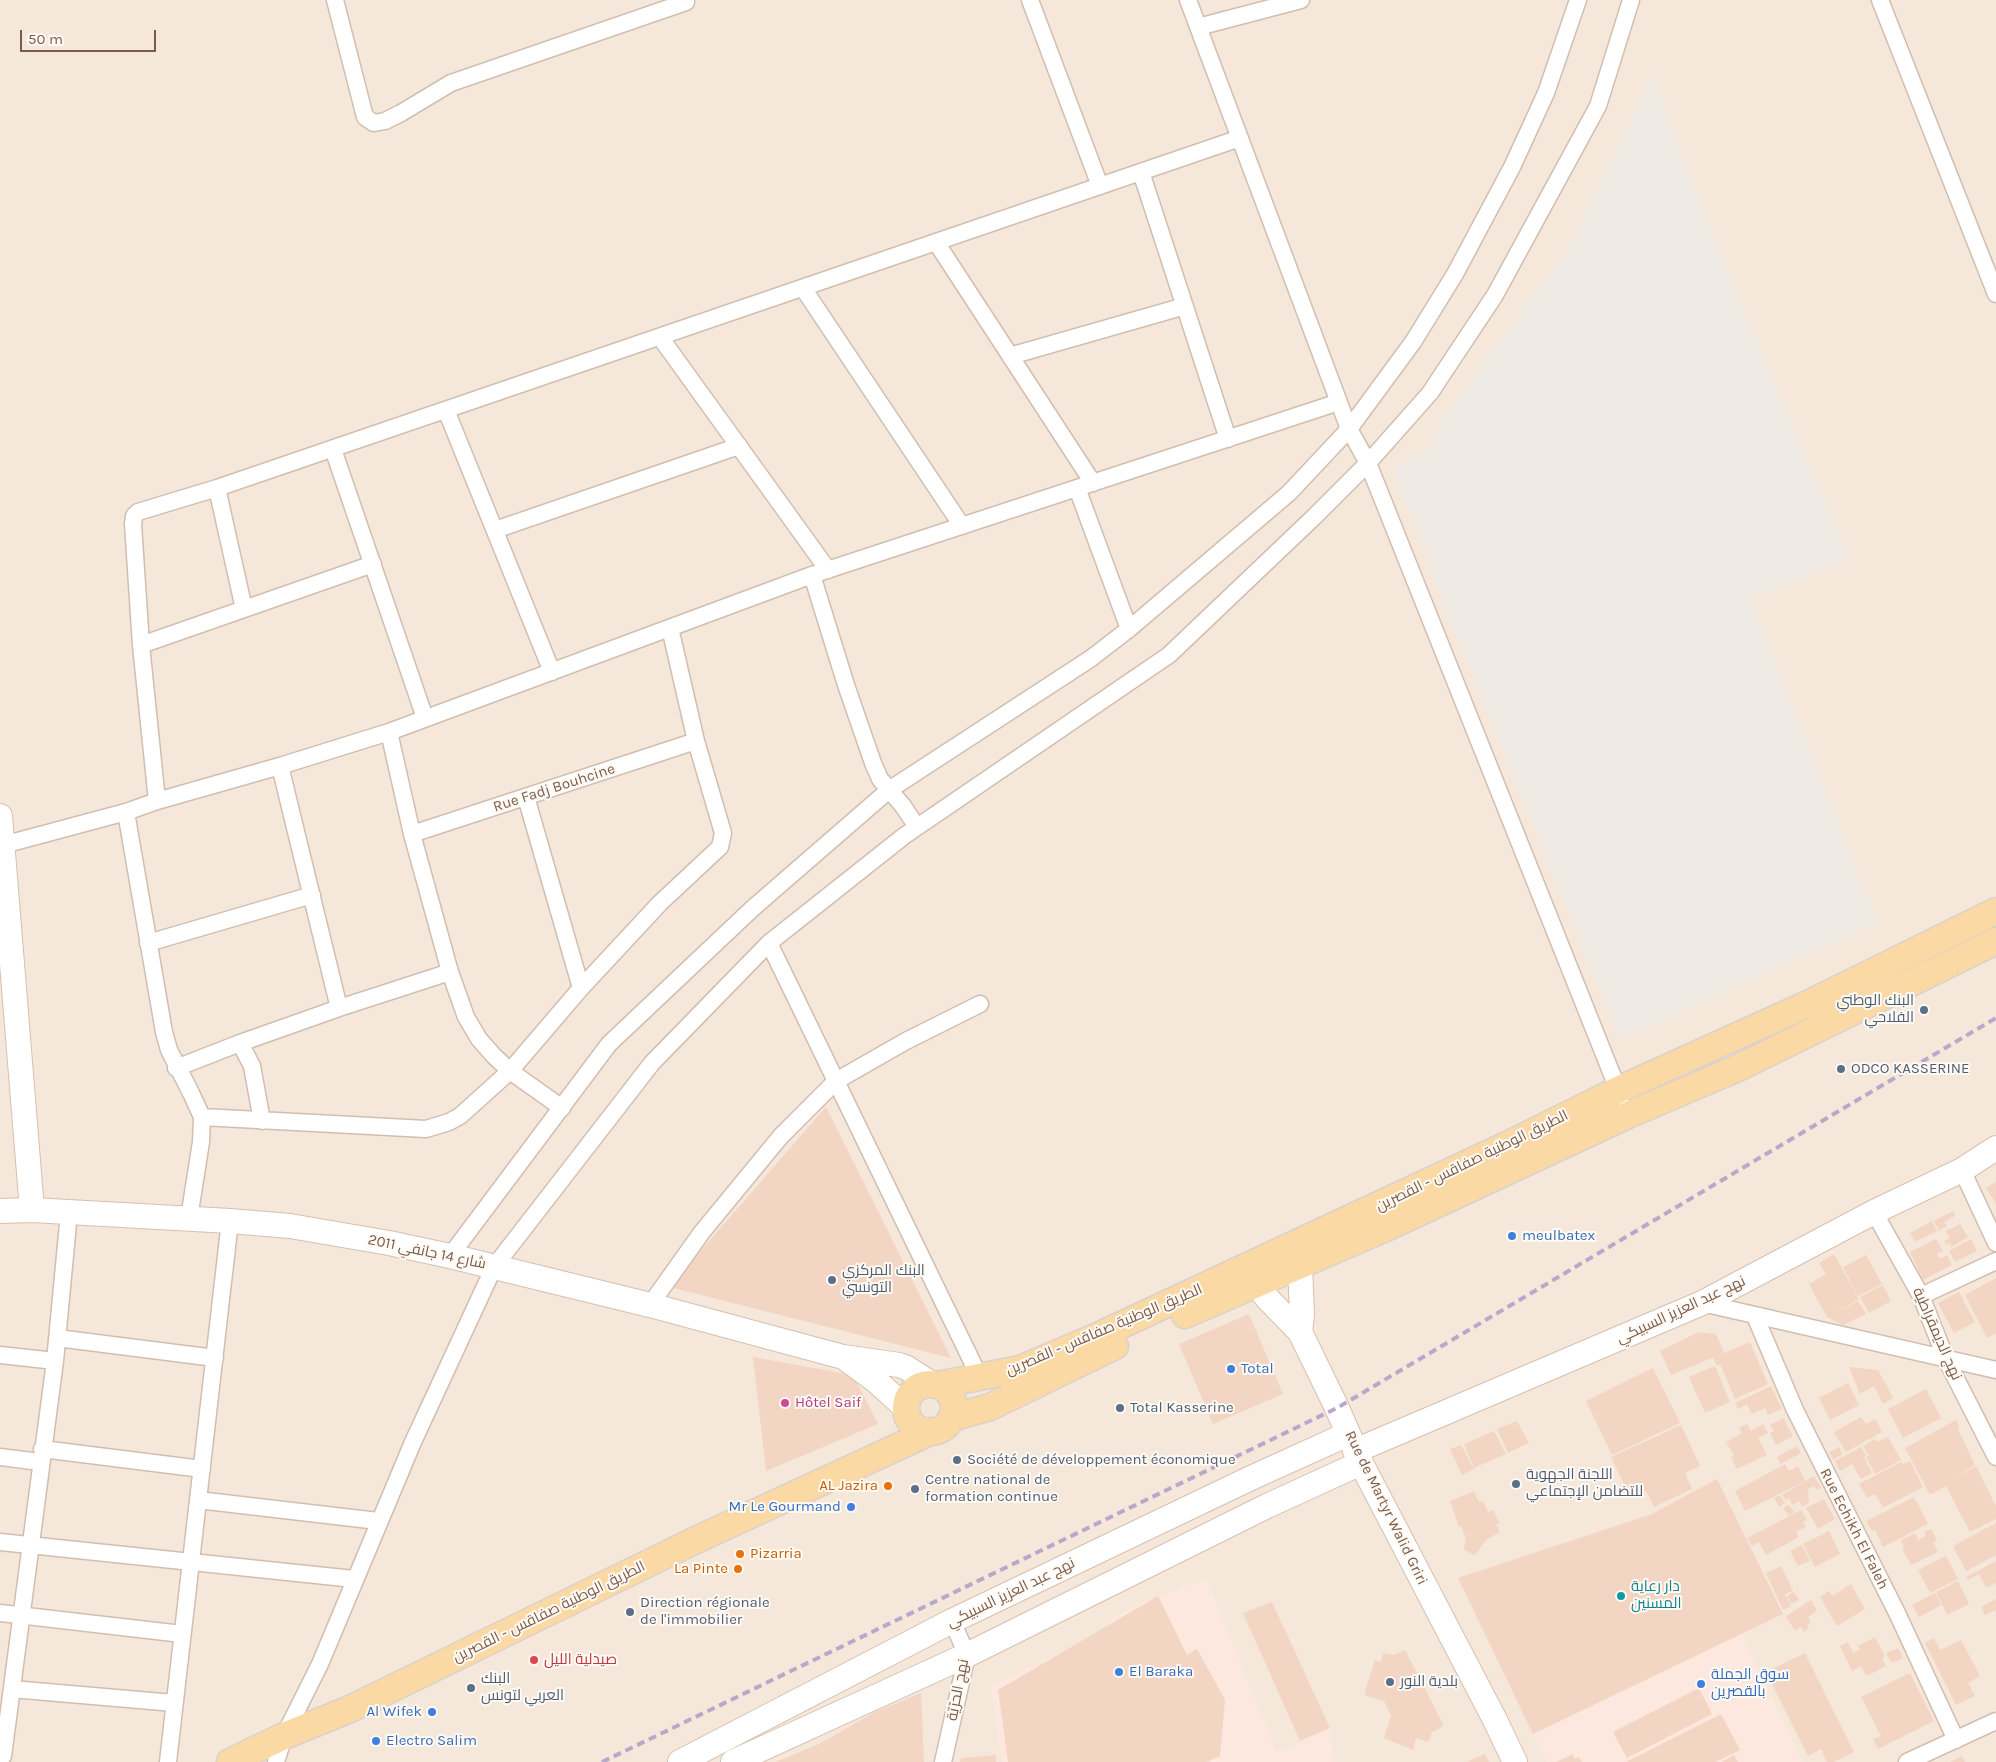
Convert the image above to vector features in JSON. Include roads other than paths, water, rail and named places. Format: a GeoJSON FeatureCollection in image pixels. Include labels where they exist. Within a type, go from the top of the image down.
{"type":"FeatureCollection","features":[{"type":"Feature","properties":{"kind":"main road","name":"الطريق الوطنية صفاقس - القصرين"},"geometry":{"type":"LineString","coordinates":[[230,1762],[284,1736],[350,1708],[687,1544],[942,1425],[990,1407],[1118,1345],[1618,1090],[1716,1047],[1862,977],[1994,918]]}},
{"type":"Feature","properties":{"kind":"main road","name":"الطريق الوطنية صفاقس - القصرين"},"geometry":{"type":"LineString","coordinates":[[1296,1255],[1486,1183],[1628,1115],[1738,1068],[1996,941]]}},
{"type":"Feature","properties":{"kind":"main road"},"geometry":{"type":"LineString","coordinates":[[1862,977],[1872,1001]]}},
{"type":"Feature","properties":{"kind":"main road","name":"الطريق الوطنية صفاقس - القصرين"},"geometry":{"type":"LineString","coordinates":[[935,1385],[1020,1369],[1100,1335],[1253,1275]]}},
{"type":"Feature","properties":{"kind":"main road"},"geometry":{"type":"LineString","coordinates":[[923,1385],[935,1385],[946,1390],[953,1403],[942,1425],[917,1428],[907,1412],[907,1400],[916,1388],[923,1385]]}},
{"type":"Feature","properties":{"kind":"main road","name":"الطريق الوطنية صفاقس - القصرين"},"geometry":{"type":"LineString","coordinates":[[868,1460],[896,1436],[907,1412]]}},
{"type":"Feature","properties":{"kind":"street"},"geometry":{"type":"LineString","coordinates":[[335,0],[365,117],[374,123],[385,121],[401,113],[451,83],[688,1]]}},
{"type":"Feature","properties":{"kind":"street"},"geometry":{"type":"LineString","coordinates":[[1030,0],[1100,186]]}},
{"type":"Feature","properties":{"kind":"street"},"geometry":{"type":"LineString","coordinates":[[1188,0],[1349,428],[1368,463],[1628,1115]]}},
{"type":"Feature","properties":{"kind":"street"},"geometry":{"type":"LineString","coordinates":[[1198,27],[1301,0]]}},
{"type":"Feature","properties":{"kind":"street"},"geometry":{"type":"LineString","coordinates":[[450,1256],[609,1044],[753,908],[889,790],[1090,660],[1129,629],[1289,493],[1349,428],[1413,342],[1459,266],[1512,167],[1546,93],[1578,0]]}},
{"type":"Feature","properties":{"kind":"street"},"geometry":{"type":"LineString","coordinates":[[276,1762],[284,1736],[320,1664],[378,1521],[494,1267],[652,1063],[770,943],[917,827],[1169,654],[1314,517],[1368,463],[1430,393],[1495,294],[1598,106],[1632,0]]}},
{"type":"Feature","properties":{"kind":"street"},"geometry":{"type":"LineString","coordinates":[[1880,0],[1996,294]]}},
{"type":"Feature","properties":{"kind":"street"},"geometry":{"type":"LineString","coordinates":[[157,801],[141,645],[133,524],[134,516],[143,510],[217,488],[333,449],[1240,138]]}},
{"type":"Feature","properties":{"kind":"street"},"geometry":{"type":"LineString","coordinates":[[1141,172],[1228,439]]}},
{"type":"Feature","properties":{"kind":"street"},"geometry":{"type":"LineString","coordinates":[[936,242],[1093,483]]}},
{"type":"Feature","properties":{"kind":"street"},"geometry":{"type":"LineString","coordinates":[[803,288],[962,526]]}},
{"type":"Feature","properties":{"kind":"street"},"geometry":{"type":"LineString","coordinates":[[1010,356],[1185,306]]}},
{"type":"Feature","properties":{"kind":"street"},"geometry":{"type":"LineString","coordinates":[[660,337],[828,570]]}},
{"type":"Feature","properties":{"kind":"street"},"geometry":{"type":"LineString","coordinates":[[3,845],[126,812],[157,801],[280,766],[389,732],[812,575],[1339,402]]}},
{"type":"Feature","properties":{"kind":"street"},"geometry":{"type":"LineString","coordinates":[[446,410],[552,672]]}},
{"type":"Feature","properties":{"kind":"street"},"geometry":{"type":"LineString","coordinates":[[495,530],[739,446]]}},
{"type":"Feature","properties":{"kind":"street"},"geometry":{"type":"LineString","coordinates":[[333,449],[425,718]]}},
{"type":"Feature","properties":{"kind":"street"},"geometry":{"type":"LineString","coordinates":[[217,488],[244,609]]}},
{"type":"Feature","properties":{"kind":"street"},"geometry":{"type":"LineString","coordinates":[[1077,488],[1129,629]]}},
{"type":"Feature","properties":{"kind":"street"},"geometry":{"type":"LineString","coordinates":[[141,645],[373,564]]}},
{"type":"Feature","properties":{"kind":"street"},"geometry":{"type":"LineString","coordinates":[[812,575],[846,685],[873,763],[880,779],[903,806],[917,827]]}},
{"type":"Feature","properties":{"kind":"street"},"geometry":{"type":"LineString","coordinates":[[202,1118],[414,1129],[437,1127],[460,1116],[510,1071],[581,988],[660,903],[720,848],[723,832],[696,741],[670,628]]}},
{"type":"Feature","properties":{"kind":"street"},"geometry":{"type":"LineString","coordinates":[[389,732],[412,834],[450,972],[466,1017],[479,1039],[510,1071],[562,1108]]}},
{"type":"Feature","properties":{"kind":"street","name":"Rue Fadj Bouhcine"},"geometry":{"type":"LineString","coordinates":[[412,834],[696,741]]}},
{"type":"Feature","properties":{"kind":"street"},"geometry":{"type":"LineString","coordinates":[[280,766],[339,1008]]}},
{"type":"Feature","properties":{"kind":"street"},"geometry":{"type":"LineString","coordinates":[[526,797],[581,988]]}},
{"type":"Feature","properties":{"kind":"street"},"geometry":{"type":"LineString","coordinates":[[126,812],[168,1050],[202,1118],[201,1142],[189,1218]]}},
{"type":"Feature","properties":{"kind":"street"},"geometry":{"type":"LineString","coordinates":[[0,816],[32,1210]]}},
{"type":"Feature","properties":{"kind":"street"},"geometry":{"type":"LineString","coordinates":[[148,943],[312,895]]}},
{"type":"Feature","properties":{"kind":"street"},"geometry":{"type":"LineString","coordinates":[[770,943],[980,1378]]}},
{"type":"Feature","properties":{"kind":"street"},"geometry":{"type":"LineString","coordinates":[[176,1068],[339,1008],[450,972]]}},
{"type":"Feature","properties":{"kind":"street"},"geometry":{"type":"LineString","coordinates":[[650,1305],[726,1202],[781,1136],[836,1081],[906,1041],[980,1004]]}},
{"type":"Feature","properties":{"kind":"street"},"geometry":{"type":"LineString","coordinates":[[240,1043],[252,1066],[262,1121]]}},
{"type":"Feature","properties":{"kind":"street","name":"نهج عبد العزيز السبيكي"},"geometry":{"type":"LineString","coordinates":[[680,1762],[952,1621],[1251,1478],[1355,1449],[1702,1304],[1874,1212],[1962,1170],[1996,1148]]}},
{"type":"Feature","properties":{"kind":"street"},"geometry":{"type":"LineString","coordinates":[[1962,1170],[1996,1243]]}},
{"type":"Feature","properties":{"kind":"street","name":"شارع 14 جانفي 2011"},"geometry":{"type":"LineString","coordinates":[[0,1211],[32,1210],[230,1221],[290,1226],[388,1243],[450,1256],[650,1305],[843,1357],[899,1365],[908,1368],[935,1385]]}},
{"type":"Feature","properties":{"kind":"street","name":"نهج الديمقراطية"},"geometry":{"type":"LineString","coordinates":[[1874,1212],[1921,1296],[1946,1359],[1996,1457]]}},
{"type":"Feature","properties":{"kind":"street"},"geometry":{"type":"LineString","coordinates":[[3,1756],[55,1361],[69,1213]]}},
{"type":"Feature","properties":{"kind":"street"},"geometry":{"type":"LineString","coordinates":[[168,1762],[230,1221]]}},
{"type":"Feature","properties":{"kind":"street","name":"Rue de Martyr Walid Griri"},"geometry":{"type":"LineString","coordinates":[[1296,1255],[1302,1314],[1300,1332],[1355,1449],[1495,1720],[1514,1762]]}},
{"type":"Feature","properties":{"kind":"street"},"geometry":{"type":"LineString","coordinates":[[1921,1296],[1996,1261]]}},
{"type":"Feature","properties":{"kind":"street"},"geometry":{"type":"LineString","coordinates":[[1253,1275],[1279,1312],[1300,1332]]}},
{"type":"Feature","properties":{"kind":"street"},"geometry":{"type":"LineString","coordinates":[[1702,1304],[1996,1370]]}},
{"type":"Feature","properties":{"kind":"street","name":"Rue Echikh El Faleh"},"geometry":{"type":"LineString","coordinates":[[1756,1316],[1795,1410],[1897,1614],[1956,1740]]}},
{"type":"Feature","properties":{"kind":"street"},"geometry":{"type":"LineString","coordinates":[[57,1338],[215,1358]]}},
{"type":"Feature","properties":{"kind":"street"},"geometry":{"type":"LineString","coordinates":[[0,1355],[55,1361]]}},
{"type":"Feature","properties":{"kind":"street","name":"شارع 14 جانفي 2011"},"geometry":{"type":"LineString","coordinates":[[843,1357],[875,1380],[907,1412]]}},
{"type":"Feature","properties":{"kind":"street","name":"نهج عبد العزيز السبيكي"},"geometry":{"type":"LineString","coordinates":[[733,1762],[758,1756],[1267,1506],[1355,1449]]}},
{"type":"Feature","properties":{"kind":"street"},"geometry":{"type":"LineString","coordinates":[[0,1457],[41,1456],[202,1469]]}},
{"type":"Feature","properties":{"kind":"street"},"geometry":{"type":"LineString","coordinates":[[198,1500],[378,1521]]}},
{"type":"Feature","properties":{"kind":"street"},"geometry":{"type":"LineString","coordinates":[[0,1542],[354,1579]]}},
{"type":"Feature","properties":{"kind":"street"},"geometry":{"type":"LineString","coordinates":[[0,1613],[182,1634]]}},
{"type":"Feature","properties":{"kind":"street","name":"نهج الحرّيّة"},"geometry":{"type":"LineString","coordinates":[[944,1762],[967,1655],[952,1621]]}},
{"type":"Feature","properties":{"kind":"street"},"geometry":{"type":"LineString","coordinates":[[12,1689],[174,1704]]}},
{"type":"Feature","properties":{"kind":"street"},"geometry":{"type":"LineString","coordinates":[[1907,1762],[1996,1721]]}},
{"type":"Feature","properties":{"kind":"railway"},"geometry":{"type":"LineString","coordinates":[[602,1762],[1337,1408],[1996,1018]]}},
{"type":"Feature","properties":{"kind":"place","name":"البنك الوطني الفلاحي"},"geometry":{"type":"Point","coordinates":[1924,1010]}},
{"type":"Feature","properties":{"kind":"place","name":"ODCO KASSERINE"},"geometry":{"type":"Point","coordinates":[1841,1069]}},
{"type":"Feature","properties":{"kind":"place","name":"meulbatex"},"geometry":{"type":"Point","coordinates":[1512,1236]}},
{"type":"Feature","properties":{"kind":"place","name":"البنك المركزي التونسي"},"geometry":{"type":"Point","coordinates":[832,1280]}},
{"type":"Feature","properties":{"kind":"place","name":"Total"},"geometry":{"type":"Point","coordinates":[1231,1369]}},
{"type":"Feature","properties":{"kind":"place","name":"Hôtel Saif"},"geometry":{"type":"Point","coordinates":[785,1403]}},
{"type":"Feature","properties":{"kind":"place","name":"Total Kasserine"},"geometry":{"type":"Point","coordinates":[1120,1408]}},
{"type":"Feature","properties":{"kind":"place","name":"Société de développement économique"},"geometry":{"type":"Point","coordinates":[957,1460]}},
{"type":"Feature","properties":{"kind":"place","name":"اللجنة الجهوية للتضامن الإجتماعي"},"geometry":{"type":"Point","coordinates":[1516,1484]}},
{"type":"Feature","properties":{"kind":"place","name":"AL Jazira"},"geometry":{"type":"Point","coordinates":[888,1486]}},
{"type":"Feature","properties":{"kind":"place","name":"Centre national de formation continue"},"geometry":{"type":"Point","coordinates":[915,1489]}},
{"type":"Feature","properties":{"kind":"place","name":"Mr Le Gourmand"},"geometry":{"type":"Point","coordinates":[851,1507]}},
{"type":"Feature","properties":{"kind":"place","name":"Pizarria"},"geometry":{"type":"Point","coordinates":[740,1554]}},
{"type":"Feature","properties":{"kind":"place","name":"La Pinte"},"geometry":{"type":"Point","coordinates":[738,1569]}},
{"type":"Feature","properties":{"kind":"place","name":"دار رعاية المسنين"},"geometry":{"type":"Point","coordinates":[1621,1596]}},
{"type":"Feature","properties":{"kind":"place","name":"Direction régionale de l'immobilier"},"geometry":{"type":"Point","coordinates":[630,1612]}},
{"type":"Feature","properties":{"kind":"place","name":"صيدلية الليل"},"geometry":{"type":"Point","coordinates":[534,1660]}},
{"type":"Feature","properties":{"kind":"place","name":"El Baraka"},"geometry":{"type":"Point","coordinates":[1119,1672]}},
{"type":"Feature","properties":{"kind":"place","name":"بلدية النور"},"geometry":{"type":"Point","coordinates":[1390,1682]}},
{"type":"Feature","properties":{"kind":"place","name":"سوق الجملة بالقصرين"},"geometry":{"type":"Point","coordinates":[1701,1684]}},
{"type":"Feature","properties":{"kind":"place","name":"البنك العربي لتونس"},"geometry":{"type":"Point","coordinates":[471,1688]}},
{"type":"Feature","properties":{"kind":"place","name":"Al Wifek"},"geometry":{"type":"Point","coordinates":[432,1712]}},
{"type":"Feature","properties":{"kind":"place","name":"Electro Salim"},"geometry":{"type":"Point","coordinates":[376,1741]}}]}
